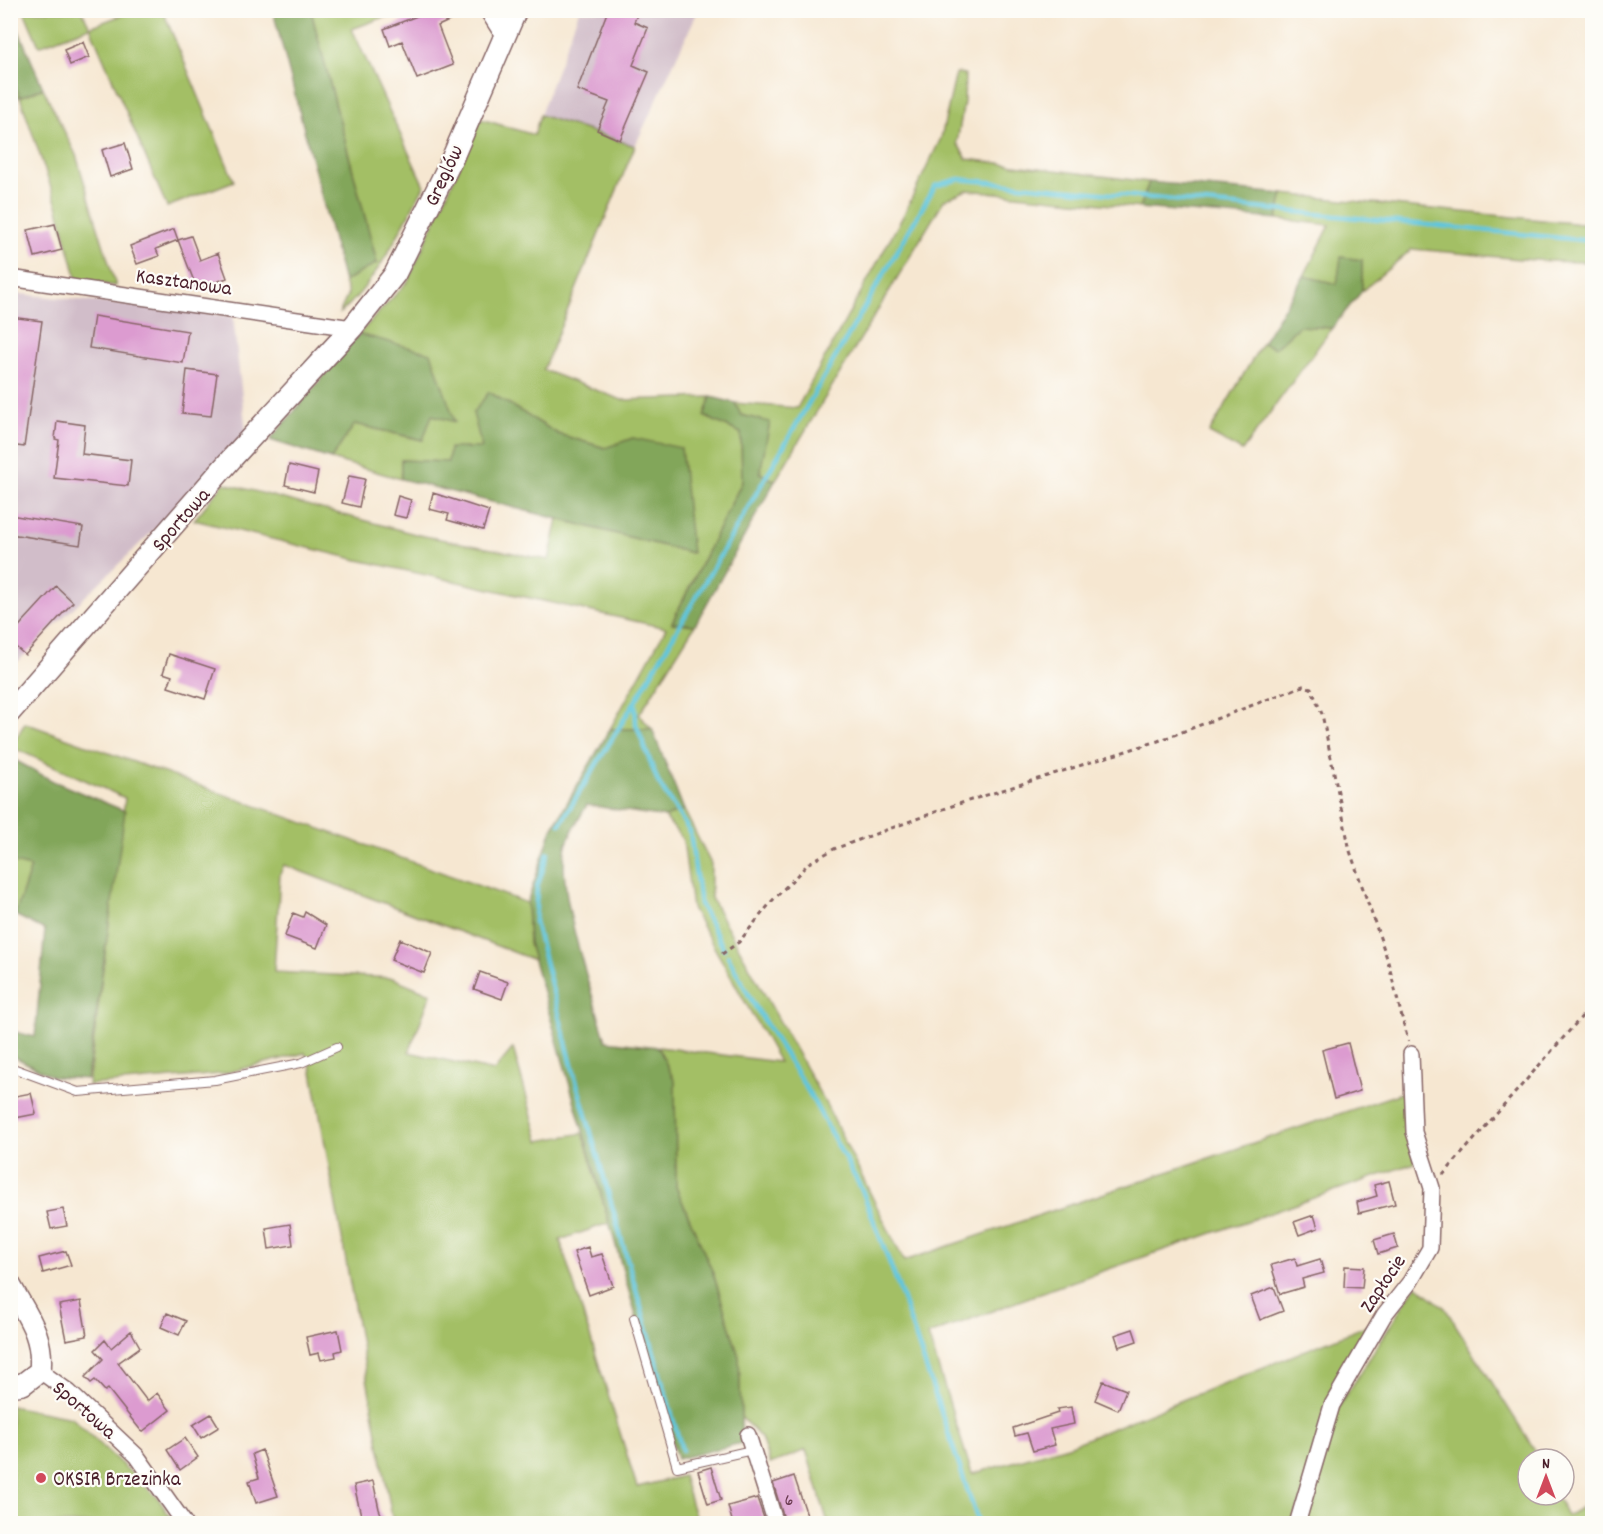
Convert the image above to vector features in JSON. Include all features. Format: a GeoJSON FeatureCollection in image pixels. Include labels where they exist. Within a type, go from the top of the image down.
{"type":"FeatureCollection","features":[{"type":"Feature","properties":{"kind":"street"},"geometry":{"type":"LineString","coordinates":[[488,10],[504,37]]}},
{"type":"Feature","properties":{"kind":"street","name":"Greglów"},"geometry":{"type":"LineString","coordinates":[[352,328],[395,274],[452,159],[516,10]]}},
{"type":"Feature","properties":{"kind":"street","name":"Kasztanowa"},"geometry":{"type":"LineString","coordinates":[[10,278],[352,328]]}},
{"type":"Feature","properties":{"kind":"street","name":"Sportowa"},"geometry":{"type":"LineString","coordinates":[[10,712],[233,457],[352,328]]}},
{"type":"Feature","properties":{"kind":"street","name":"Zapłocie"},"geometry":{"type":"LineString","coordinates":[[1297,1524],[1332,1405],[1384,1315],[1410,1282],[1430,1248],[1432,1188],[1414,1132],[1411,1054]]}},
{"type":"Feature","properties":{"kind":"street","name":"Sportowa"},"geometry":{"type":"LineString","coordinates":[[10,1285],[34,1327],[42,1350],[40,1371],[69,1392],[137,1456],[185,1524]]}},
{"type":"Feature","properties":{"kind":"street"},"geometry":{"type":"LineString","coordinates":[[10,1386],[23,1384],[40,1371]]}},
{"type":"Feature","properties":{"kind":"street"},"geometry":{"type":"LineString","coordinates":[[750,1442],[776,1524]]}},
{"type":"Feature","properties":{"kind":"lane"},"geometry":{"type":"LineString","coordinates":[[10,1067],[78,1092],[215,1080],[301,1063],[337,1047]]}},
{"type":"Feature","properties":{"kind":"lane"},"geometry":{"type":"LineString","coordinates":[[634,1318],[678,1467],[750,1442]]}},
{"type":"Feature","properties":{"kind":"path"},"geometry":{"type":"LineString","coordinates":[[722,954],[739,942],[772,901],[809,863],[834,849],[952,806],[1158,741],[1303,686],[1311,688],[1322,714],[1350,851],[1387,958],[1411,1054]]}},
{"type":"Feature","properties":{"kind":"path"},"geometry":{"type":"LineString","coordinates":[[1432,1188],[1593,1005]]}},
{"type":"Feature","properties":{"kind":"shaded area"},"geometry":{"type":"Polygon","coordinates":[[[579,11],[698,11],[635,146],[540,115],[579,11]]]}},
{"type":"Feature","properties":{"kind":"shaded area"},"geometry":{"type":"Polygon","coordinates":[[[11,293],[233,316],[246,432],[154,530],[11,668],[11,293]]]}},
{"type":"Feature","properties":{"kind":"green space"},"geometry":{"type":"Polygon","coordinates":[[[24,11],[82,11],[90,27],[39,46],[24,11]]]}},
{"type":"Feature","properties":{"kind":"green space"},"geometry":{"type":"Polygon","coordinates":[[[133,11],[163,11],[234,181],[167,207],[90,27],[133,11]]]}},
{"type":"Feature","properties":{"kind":"green space"},"geometry":{"type":"Polygon","coordinates":[[[273,11],[311,11],[377,263],[344,282],[273,11]]]}},
{"type":"Feature","properties":{"kind":"green space"},"geometry":{"type":"Polygon","coordinates":[[[311,11],[401,11],[352,29],[424,186],[377,271],[353,301],[339,314],[348,294],[344,282],[377,263],[311,11]]]}},
{"type":"Feature","properties":{"kind":"green space"},"geometry":{"type":"Polygon","coordinates":[[[11,12],[43,88],[20,97],[11,75],[11,12]]]}},
{"type":"Feature","properties":{"kind":"green space"},"geometry":{"type":"Polygon","coordinates":[[[956,73],[965,74],[964,102],[957,143],[967,159],[1149,182],[1140,208],[967,190],[944,200],[775,481],[760,473],[735,403],[797,408],[904,214],[941,138],[956,73]]]}},
{"type":"Feature","properties":{"kind":"green space"},"geometry":{"type":"Polygon","coordinates":[[[10,75],[20,97],[11,97],[10,75]]]}},
{"type":"Feature","properties":{"kind":"green space"},"geometry":{"type":"Polygon","coordinates":[[[43,88],[76,155],[116,286],[77,280],[57,205],[20,97],[43,88]]]}},
{"type":"Feature","properties":{"kind":"green space"},"geometry":{"type":"Polygon","coordinates":[[[540,115],[635,146],[543,370],[622,400],[711,397],[704,416],[741,433],[742,482],[672,622],[695,625],[639,715],[652,729],[610,729],[666,628],[358,560],[194,520],[224,483],[419,535],[549,560],[558,519],[692,553],[633,438],[606,448],[558,434],[489,392],[482,448],[448,462],[401,460],[401,479],[331,459],[354,424],[422,440],[432,414],[455,421],[359,334],[408,281],[481,119],[534,135],[540,115]]]}},
{"type":"Feature","properties":{"kind":"green space"},"geometry":{"type":"Polygon","coordinates":[[[1149,182],[1283,194],[1277,219],[1140,208],[1149,182]]]}},
{"type":"Feature","properties":{"kind":"green space"},"geometry":{"type":"Polygon","coordinates":[[[1283,194],[1592,225],[1592,262],[1524,259],[1412,249],[1362,291],[1362,260],[1337,284],[1304,276],[1330,225],[1277,219],[1283,194]]]}},
{"type":"Feature","properties":{"kind":"green space"},"geometry":{"type":"Polygon","coordinates":[[[1341,257],[1362,260],[1362,291],[1332,328],[1299,326],[1275,348],[1262,343],[1304,276],[1337,284],[1341,257]]]}},
{"type":"Feature","properties":{"kind":"green space"},"geometry":{"type":"Polygon","coordinates":[[[1299,326],[1332,328],[1242,451],[1209,433],[1262,343],[1275,348],[1299,326]]]}},
{"type":"Feature","properties":{"kind":"green space"},"geometry":{"type":"Polygon","coordinates":[[[359,334],[431,353],[455,422],[432,415],[423,440],[355,424],[331,459],[270,440],[359,334]]]}},
{"type":"Feature","properties":{"kind":"green space"},"geometry":{"type":"Polygon","coordinates":[[[489,392],[558,434],[605,448],[633,438],[681,448],[692,553],[401,479],[401,460],[448,462],[450,448],[482,448],[473,413],[489,392]]]}},
{"type":"Feature","properties":{"kind":"green space"},"geometry":{"type":"Polygon","coordinates":[[[711,397],[735,403],[741,415],[770,422],[760,473],[775,481],[695,625],[672,623],[742,482],[741,433],[704,416],[711,397]]]}},
{"type":"Feature","properties":{"kind":"green space"},"geometry":{"type":"Polygon","coordinates":[[[25,723],[527,903],[529,943],[534,960],[284,865],[280,874],[274,972],[393,978],[431,994],[409,1052],[494,1071],[513,1048],[539,1141],[583,1133],[609,1223],[560,1240],[637,1487],[683,1476],[697,1523],[393,1523],[311,1066],[305,1053],[221,1074],[88,1085],[125,798],[11,747],[25,723]]]}},
{"type":"Feature","properties":{"kind":"green space"},"geometry":{"type":"Polygon","coordinates":[[[610,729],[652,729],[684,810],[665,817],[587,805],[566,846],[564,865],[570,914],[606,1041],[658,1047],[675,1082],[676,1187],[713,1273],[739,1357],[742,1443],[677,1459],[529,943],[527,903],[552,829],[610,729]]]}},
{"type":"Feature","properties":{"kind":"green space"},"geometry":{"type":"Polygon","coordinates":[[[11,758],[53,781],[125,811],[87,1079],[53,1077],[11,1055],[11,1031],[35,1037],[45,930],[15,915],[31,867],[11,862],[11,758]]]}},
{"type":"Feature","properties":{"kind":"green space"},"geometry":{"type":"Polygon","coordinates":[[[684,810],[711,864],[711,898],[828,1108],[904,1261],[1404,1092],[1415,1163],[1051,1289],[928,1335],[972,1474],[1071,1445],[1373,1323],[1292,1523],[828,1523],[806,1450],[770,1464],[761,1438],[741,1417],[739,1357],[713,1273],[676,1187],[675,1082],[658,1047],[779,1062],[692,908],[683,840],[665,817],[684,810]]]}},
{"type":"Feature","properties":{"kind":"green space"},"geometry":{"type":"Polygon","coordinates":[[[11,862],[31,867],[15,915],[11,913],[11,862]]]}},
{"type":"Feature","properties":{"kind":"green space"},"geometry":{"type":"Polygon","coordinates":[[[1416,1285],[1445,1308],[1533,1447],[1516,1447],[1516,1507],[1562,1507],[1567,1516],[1592,1501],[1592,1523],[1303,1524],[1338,1408],[1416,1285]]]}},
{"type":"Feature","properties":{"kind":"green space"},"geometry":{"type":"Polygon","coordinates":[[[11,1406],[72,1418],[158,1498],[174,1523],[11,1524],[11,1406]]]}},
{"type":"Feature","properties":{"kind":"building"},"geometry":{"type":"Polygon","coordinates":[[[432,10],[447,10],[451,20],[438,26],[453,65],[417,79],[402,41],[390,46],[384,29],[432,10]]]}},
{"type":"Feature","properties":{"kind":"building"},"geometry":{"type":"Polygon","coordinates":[[[608,10],[639,10],[634,22],[648,28],[633,65],[649,72],[620,140],[597,130],[609,102],[577,90],[608,10]]]}},
{"type":"Feature","properties":{"kind":"building"},"geometry":{"type":"Polygon","coordinates":[[[83,42],[89,57],[70,65],[64,50],[83,42]]]}},
{"type":"Feature","properties":{"kind":"building"},"geometry":{"type":"Polygon","coordinates":[[[125,143],[133,169],[110,177],[102,150],[125,143]]]}},
{"type":"Feature","properties":{"kind":"building"},"geometry":{"type":"Polygon","coordinates":[[[55,224],[62,250],[35,257],[28,230],[55,224]]]}},
{"type":"Feature","properties":{"kind":"building"},"geometry":{"type":"Polygon","coordinates":[[[174,229],[178,240],[156,249],[159,256],[137,264],[130,246],[174,229]]]}},
{"type":"Feature","properties":{"kind":"building"},"geometry":{"type":"Polygon","coordinates":[[[191,236],[200,260],[218,253],[227,278],[197,289],[178,240],[191,236]]]}},
{"type":"Feature","properties":{"kind":"building"},"geometry":{"type":"Polygon","coordinates":[[[94,316],[188,331],[183,363],[89,348],[94,316]]]}},
{"type":"Feature","properties":{"kind":"building"},"geometry":{"type":"Polygon","coordinates":[[[10,317],[42,321],[24,447],[10,445],[10,317]]]}},
{"type":"Feature","properties":{"kind":"building"},"geometry":{"type":"Polygon","coordinates":[[[187,370],[217,374],[211,416],[182,413],[187,370]]]}},
{"type":"Feature","properties":{"kind":"building"},"geometry":{"type":"Polygon","coordinates":[[[57,421],[85,425],[82,454],[131,460],[128,486],[54,478],[59,440],[55,439],[57,421]]]}},
{"type":"Feature","properties":{"kind":"building"},"geometry":{"type":"Polygon","coordinates":[[[289,465],[318,472],[314,492],[285,485],[289,465]]]}},
{"type":"Feature","properties":{"kind":"building"},"geometry":{"type":"Polygon","coordinates":[[[349,476],[365,479],[359,507],[342,503],[349,476]]]}},
{"type":"Feature","properties":{"kind":"building"},"geometry":{"type":"Polygon","coordinates":[[[433,493],[489,511],[483,530],[447,520],[449,514],[429,509],[433,493]]]}},
{"type":"Feature","properties":{"kind":"building"},"geometry":{"type":"Polygon","coordinates":[[[398,496],[411,500],[406,518],[393,515],[398,496]]]}},
{"type":"Feature","properties":{"kind":"building"},"geometry":{"type":"Polygon","coordinates":[[[10,515],[83,527],[80,545],[10,534],[10,515]]]}},
{"type":"Feature","properties":{"kind":"building"},"geometry":{"type":"Polygon","coordinates":[[[56,586],[73,602],[25,655],[10,642],[10,636],[56,586]]]}},
{"type":"Feature","properties":{"kind":"building"},"geometry":{"type":"Polygon","coordinates":[[[169,654],[215,669],[205,699],[168,687],[172,676],[163,673],[169,654]]]}},
{"type":"Feature","properties":{"kind":"building"},"geometry":{"type":"Polygon","coordinates":[[[305,912],[326,925],[317,948],[285,936],[293,913],[303,917],[305,912]]]}},
{"type":"Feature","properties":{"kind":"building"},"geometry":{"type":"Polygon","coordinates":[[[400,939],[432,953],[424,973],[391,960],[400,939]]]}},
{"type":"Feature","properties":{"kind":"building"},"geometry":{"type":"Polygon","coordinates":[[[480,972],[508,982],[502,999],[474,989],[480,972]]]}},
{"type":"Feature","properties":{"kind":"building"},"geometry":{"type":"Polygon","coordinates":[[[1348,1043],[1360,1091],[1334,1099],[1322,1050],[1348,1043]]]}},
{"type":"Feature","properties":{"kind":"building"},"geometry":{"type":"Polygon","coordinates":[[[31,1093],[36,1114],[10,1119],[10,1097],[31,1093]]]}},
{"type":"Feature","properties":{"kind":"building"},"geometry":{"type":"Polygon","coordinates":[[[1389,1181],[1395,1204],[1359,1213],[1357,1202],[1377,1196],[1374,1185],[1389,1181]]]}},
{"type":"Feature","properties":{"kind":"building"},"geometry":{"type":"Polygon","coordinates":[[[63,1209],[67,1226],[51,1229],[47,1212],[63,1209]]]}},
{"type":"Feature","properties":{"kind":"building"},"geometry":{"type":"Polygon","coordinates":[[[1314,1215],[1318,1228],[1299,1235],[1294,1222],[1314,1215]]]}},
{"type":"Feature","properties":{"kind":"building"},"geometry":{"type":"Polygon","coordinates":[[[290,1224],[293,1245],[269,1249],[266,1228],[290,1224]]]}},
{"type":"Feature","properties":{"kind":"building"},"geometry":{"type":"Polygon","coordinates":[[[1394,1234],[1398,1248],[1378,1254],[1374,1240],[1394,1234]]]}},
{"type":"Feature","properties":{"kind":"building"},"geometry":{"type":"Polygon","coordinates":[[[588,1247],[591,1257],[602,1254],[613,1286],[589,1295],[574,1252],[588,1247]]]}},
{"type":"Feature","properties":{"kind":"building"},"geometry":{"type":"Polygon","coordinates":[[[66,1251],[71,1265],[43,1273],[39,1258],[66,1251]]]}},
{"type":"Feature","properties":{"kind":"building"},"geometry":{"type":"Polygon","coordinates":[[[1295,1258],[1297,1266],[1320,1259],[1324,1273],[1302,1279],[1304,1287],[1280,1294],[1271,1265],[1295,1258]]]}},
{"type":"Feature","properties":{"kind":"building"},"geometry":{"type":"Polygon","coordinates":[[[1345,1266],[1364,1267],[1362,1288],[1344,1287],[1345,1266]]]}},
{"type":"Feature","properties":{"kind":"building"},"geometry":{"type":"Polygon","coordinates":[[[1274,1287],[1283,1311],[1260,1320],[1251,1296],[1274,1287]]]}},
{"type":"Feature","properties":{"kind":"building"},"geometry":{"type":"Polygon","coordinates":[[[81,1301],[87,1336],[66,1340],[59,1305],[81,1301]]]}},
{"type":"Feature","properties":{"kind":"building"},"geometry":{"type":"Polygon","coordinates":[[[167,1313],[186,1321],[179,1335],[161,1327],[167,1313]]]}},
{"type":"Feature","properties":{"kind":"building"},"geometry":{"type":"Polygon","coordinates":[[[1133,1329],[1137,1341],[1119,1347],[1115,1335],[1133,1329]]]}},
{"type":"Feature","properties":{"kind":"building"},"geometry":{"type":"Polygon","coordinates":[[[338,1330],[342,1350],[335,1352],[336,1357],[321,1360],[319,1353],[310,1355],[306,1337],[338,1330]]]}},
{"type":"Feature","properties":{"kind":"building"},"geometry":{"type":"Polygon","coordinates":[[[131,1331],[140,1347],[118,1363],[147,1401],[157,1393],[170,1410],[142,1432],[108,1389],[105,1391],[95,1380],[91,1383],[85,1377],[103,1359],[95,1350],[105,1340],[111,1348],[131,1331]]]}},
{"type":"Feature","properties":{"kind":"building"},"geometry":{"type":"Polygon","coordinates":[[[1103,1381],[1126,1390],[1118,1410],[1095,1400],[1103,1381]]]}},
{"type":"Feature","properties":{"kind":"building"},"geometry":{"type":"Polygon","coordinates":[[[1071,1407],[1074,1424],[1050,1429],[1055,1445],[1033,1451],[1027,1433],[1015,1436],[1013,1428],[1058,1413],[1057,1409],[1071,1407]]]}},
{"type":"Feature","properties":{"kind":"building"},"geometry":{"type":"Polygon","coordinates":[[[211,1414],[219,1427],[201,1438],[193,1425],[211,1414]]]}},
{"type":"Feature","properties":{"kind":"building"},"geometry":{"type":"Polygon","coordinates":[[[185,1438],[198,1457],[180,1470],[167,1450],[185,1438]]]}},
{"type":"Feature","properties":{"kind":"building"},"geometry":{"type":"Polygon","coordinates":[[[262,1450],[278,1496],[256,1503],[249,1481],[259,1478],[252,1454],[262,1450]]]}},
{"type":"Feature","properties":{"kind":"building"},"geometry":{"type":"Polygon","coordinates":[[[711,1467],[721,1500],[708,1504],[698,1471],[711,1467]]]}},
{"type":"Feature","properties":{"kind":"building"},"geometry":{"type":"Polygon","coordinates":[[[794,1476],[807,1515],[785,1522],[773,1483],[794,1476]]]}},
{"type":"Feature","properties":{"kind":"building"},"geometry":{"type":"Polygon","coordinates":[[[373,1481],[385,1524],[363,1524],[354,1485],[373,1481]]]}},
{"type":"Feature","properties":{"kind":"building"},"geometry":{"type":"Polygon","coordinates":[[[757,1498],[766,1524],[733,1524],[728,1506],[757,1498]]]}},
{"type":"Feature","properties":{"kind":"waterway"},"geometry":{"type":"LineString","coordinates":[[724,949],[700,904],[690,832],[658,782],[636,724],[635,702],[935,186],[959,179],[1592,241]]}},
{"type":"Feature","properties":{"kind":"waterway"},"geometry":{"type":"LineString","coordinates":[[560,824],[634,703]]}},
{"type":"Feature","properties":{"kind":"waterway"},"geometry":{"type":"LineString","coordinates":[[548,853],[537,887],[535,922],[575,1077],[682,1450]]}},
{"type":"Feature","properties":{"kind":"waterway"},"geometry":{"type":"LineString","coordinates":[[728,956],[753,1003],[808,1091],[862,1190],[898,1285],[979,1524]]}},
{"type":"Feature","properties":{"kind":"place","name":"OKSIR Brzezinka"},"geometry":{"type":"Point","coordinates":[41,1478]}}]}
